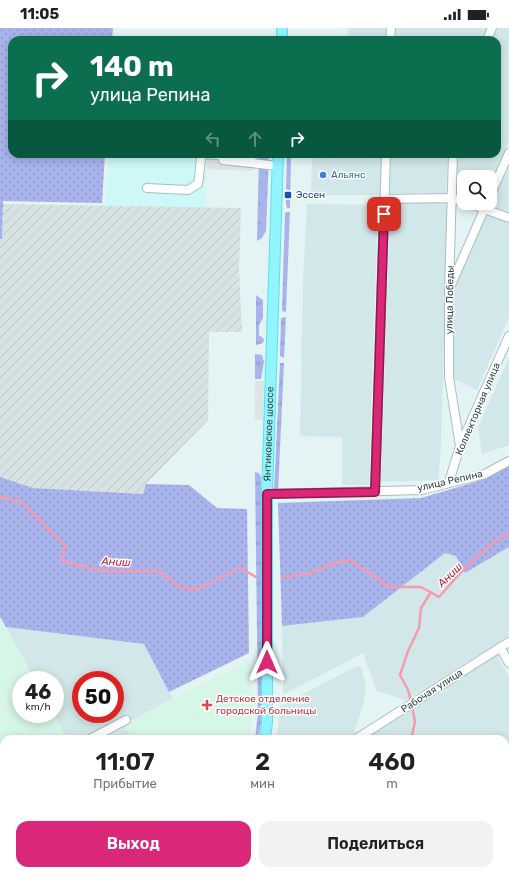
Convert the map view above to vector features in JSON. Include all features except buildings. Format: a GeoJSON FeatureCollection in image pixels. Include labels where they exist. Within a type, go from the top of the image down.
{"type":"FeatureCollection","features":[{"type":"Feature","properties":{"kind":"main road","name":"Янтиковское шоссе"},"geometry":{"type":"LineString","coordinates":[[265,735],[267,722],[267,494],[278,158]]}},
{"type":"Feature","properties":{"kind":"street"},"geometry":{"type":"LineString","coordinates":[[497,180],[509,153]]}},
{"type":"Feature","properties":{"kind":"street"},"geometry":{"type":"LineString","coordinates":[[147,188],[188,190],[198,184],[201,158]]}},
{"type":"Feature","properties":{"kind":"street"},"geometry":{"type":"LineString","coordinates":[[240,158],[278,166]]}},
{"type":"Feature","properties":{"kind":"street"},"geometry":{"type":"LineString","coordinates":[[375,492],[386,158]]}},
{"type":"Feature","properties":{"kind":"street","name":"улица Победы"},"geometry":{"type":"LineString","coordinates":[[453,158],[449,290],[449,377],[460,446]]}},
{"type":"Feature","properties":{"kind":"street"},"geometry":{"type":"LineString","coordinates":[[385,199],[452,198],[457,200]]}},
{"type":"Feature","properties":{"kind":"street"},"geometry":{"type":"LineString","coordinates":[[449,290],[484,210]]}},
{"type":"Feature","properties":{"kind":"street"},"geometry":{"type":"LineString","coordinates":[[494,210],[509,218]]}},
{"type":"Feature","properties":{"kind":"street","name":"Коллекторная улица"},"geometry":{"type":"LineString","coordinates":[[449,482],[460,446],[509,336]]}},
{"type":"Feature","properties":{"kind":"street","name":"улица Репина"},"geometry":{"type":"LineString","coordinates":[[267,494],[422,490],[485,474],[509,460]]}},
{"type":"Feature","properties":{"kind":"street","name":"Рабочая улица"},"geometry":{"type":"LineString","coordinates":[[362,735],[509,642]]}},
{"type":"Feature","properties":{"kind":"street"},"geometry":{"type":"LineString","coordinates":[[500,647],[509,663]]}},
{"type":"Feature","properties":{"kind":"street"},"geometry":{"type":"LineString","coordinates":[[98,735],[126,720]]}},
{"type":"Feature","properties":{"kind":"shaded area"},"geometry":{"type":"Polygon","coordinates":[[[348,28],[388,28],[387,36],[348,36],[348,28]]]}},
{"type":"Feature","properties":{"kind":"shaded area"},"geometry":{"type":"Polygon","coordinates":[[[396,28],[487,28],[484,36],[395,36],[396,28]]]}},
{"type":"Feature","properties":{"kind":"shaded area"},"geometry":{"type":"Polygon","coordinates":[[[498,28],[509,28],[509,141],[496,170],[457,170],[457,194],[457,158],[501,158],[501,36],[494,36],[498,28]]]}},
{"type":"Feature","properties":{"kind":"shaded area"},"geometry":{"type":"Polygon","coordinates":[[[109,158],[207,158],[205,208],[106,206],[109,158]]]}},
{"type":"Feature","properties":{"kind":"shaded area"},"geometry":{"type":"Polygon","coordinates":[[[207,158],[253,158],[253,171],[207,169],[207,158]]]}},
{"type":"Feature","properties":{"kind":"shaded area"},"geometry":{"type":"Polygon","coordinates":[[[312,158],[382,158],[380,195],[311,195],[312,158]]]}},
{"type":"Feature","properties":{"kind":"shaded area"},"geometry":{"type":"Polygon","coordinates":[[[391,158],[448,158],[446,193],[390,193],[391,158]]]}},
{"type":"Feature","properties":{"kind":"shaded area"},"geometry":{"type":"Polygon","coordinates":[[[509,163],[509,213],[497,209],[497,190],[509,163]]]}},
{"type":"Feature","properties":{"kind":"shaded area"},"geometry":{"type":"Polygon","coordinates":[[[448,202],[441,447],[438,480],[381,482],[390,204],[448,202]]]}},
{"type":"Feature","properties":{"kind":"shaded area"},"geometry":{"type":"Polygon","coordinates":[[[3,204],[241,208],[239,270],[242,332],[209,332],[208,420],[146,484],[143,494],[33,488],[0,477],[0,239],[2,239],[3,204]]]}},
{"type":"Feature","properties":{"kind":"shaded area"},"geometry":{"type":"Polygon","coordinates":[[[307,204],[378,205],[369,485],[342,485],[342,437],[300,436],[303,281],[307,204]]]}},
{"type":"Feature","properties":{"kind":"shaded area"},"geometry":{"type":"Polygon","coordinates":[[[486,214],[509,223],[509,317],[477,390],[451,377],[453,290],[486,214]]]}},
{"type":"Feature","properties":{"kind":"shaded area"},"geometry":{"type":"Polygon","coordinates":[[[509,358],[509,445],[482,454],[478,427],[509,358]]]}},
{"type":"Feature","properties":{"kind":"shaded area"},"geometry":{"type":"Polygon","coordinates":[[[255,381],[264,381],[263,420],[255,420],[255,381]]]}},
{"type":"Feature","properties":{"kind":"shaded area"},"geometry":{"type":"Polygon","coordinates":[[[509,547],[509,636],[406,700],[377,691],[363,653],[283,695],[282,626],[363,617],[445,553],[456,555],[465,573],[509,547]]]}},
{"type":"Feature","properties":{"kind":"shaded area"},"geometry":{"type":"Polygon","coordinates":[[[0,617],[30,671],[12,671],[12,723],[59,723],[65,735],[0,735],[0,617]]]}},
{"type":"Feature","properties":{"kind":"shaded area"},"geometry":{"type":"Polygon","coordinates":[[[6,627],[144,644],[173,698],[124,725],[130,735],[65,735],[59,723],[64,723],[64,671],[30,671],[6,627]]]}},
{"type":"Feature","properties":{"kind":"shaded area"},"geometry":{"type":"Polygon","coordinates":[[[497,655],[509,677],[509,735],[370,735],[497,655]]]}},
{"type":"Feature","properties":{"kind":"shaded area","name":"Детское отделение городской больницы"},"geometry":{"type":"Polygon","coordinates":[[[250,661],[252,711],[249,735],[130,735],[124,725],[173,698],[250,661]]]}},
{"type":"Feature","properties":{"kind":"shaded area"},"geometry":{"type":"Polygon","coordinates":[[[357,666],[361,667],[366,685],[364,701],[353,735],[277,735],[280,706],[357,666]]]}},
{"type":"Feature","properties":{"kind":"green space"},"geometry":{"type":"Polygon","coordinates":[[[0,28],[113,28],[112,36],[8,36],[8,158],[105,158],[102,203],[3,201],[2,239],[0,239],[0,28]]]}},
{"type":"Feature","properties":{"kind":"green space"},"geometry":{"type":"Polygon","coordinates":[[[259,158],[269,158],[266,231],[262,238],[257,241],[259,158]]]}},
{"type":"Feature","properties":{"kind":"green space"},"geometry":{"type":"Polygon","coordinates":[[[287,158],[291,158],[290,208],[287,208],[286,204],[286,198],[288,197],[289,190],[286,189],[287,158]]]}},
{"type":"Feature","properties":{"kind":"green space"},"geometry":{"type":"Polygon","coordinates":[[[290,212],[286,312],[282,311],[282,309],[285,213],[290,212]]]}},
{"type":"Feature","properties":{"kind":"green space"},"geometry":{"type":"Polygon","coordinates":[[[256,295],[263,300],[263,318],[259,325],[259,335],[264,339],[263,343],[256,345],[256,295]]]}},
{"type":"Feature","properties":{"kind":"green space"},"geometry":{"type":"Polygon","coordinates":[[[286,317],[284,358],[280,356],[281,318],[286,317]]]}},
{"type":"Feature","properties":{"kind":"green space"},"geometry":{"type":"Polygon","coordinates":[[[255,354],[262,355],[264,362],[261,379],[255,379],[255,354]]]}},
{"type":"Feature","properties":{"kind":"green space"},"geometry":{"type":"Polygon","coordinates":[[[280,363],[284,363],[278,491],[274,490],[280,363]]]}},
{"type":"Feature","properties":{"kind":"green space"},"geometry":{"type":"Polygon","coordinates":[[[509,463],[509,547],[465,573],[456,556],[445,553],[363,617],[282,626],[278,503],[421,498],[482,480],[509,463]]]}},
{"type":"Feature","properties":{"kind":"green space"},"geometry":{"type":"Polygon","coordinates":[[[255,472],[259,473],[261,477],[262,717],[259,735],[255,735],[258,713],[255,472]]]}},
{"type":"Feature","properties":{"kind":"green space"},"geometry":{"type":"Polygon","coordinates":[[[0,477],[33,488],[143,494],[146,484],[189,485],[217,508],[247,509],[249,653],[169,692],[144,644],[6,627],[0,617],[0,477]]]}},
{"type":"Feature","properties":{"kind":"waterway","name":"Аниш"},"geometry":{"type":"LineString","coordinates":[[0,497],[22,502],[65,546],[62,561],[103,571],[158,571],[181,588],[198,589],[240,568],[256,577]]}},
{"type":"Feature","properties":{"kind":"waterway","name":"Аниш"},"geometry":{"type":"LineString","coordinates":[[283,577],[308,574],[335,563],[350,560],[389,587],[421,587],[439,597],[463,570],[480,554],[489,546],[509,533]]}},
{"type":"Feature","properties":{"kind":"waterway"},"geometry":{"type":"LineString","coordinates":[[411,701],[408,690],[400,675],[408,651],[419,628],[421,608],[431,592]]}},
{"type":"Feature","properties":{"kind":"waterway"},"geometry":{"type":"LineString","coordinates":[[412,706],[415,722],[412,735]]}},
{"type":"Feature","properties":{"kind":"place","name":"Альянс"},"geometry":{"type":"Point","coordinates":[323,175]}},
{"type":"Feature","properties":{"kind":"place","name":"Эссен"},"geometry":{"type":"Point","coordinates":[288,195]}},
{"type":"Feature","properties":{"kind":"place","name":"Детское отделение городской больницы"},"geometry":{"type":"Point","coordinates":[207,705]}},
{"type":"Feature","properties":{"kind":"route"},"geometry":{"type":"LineString","coordinates":[[267,662],[267,494],[375,492],[384,214]]}}]}
